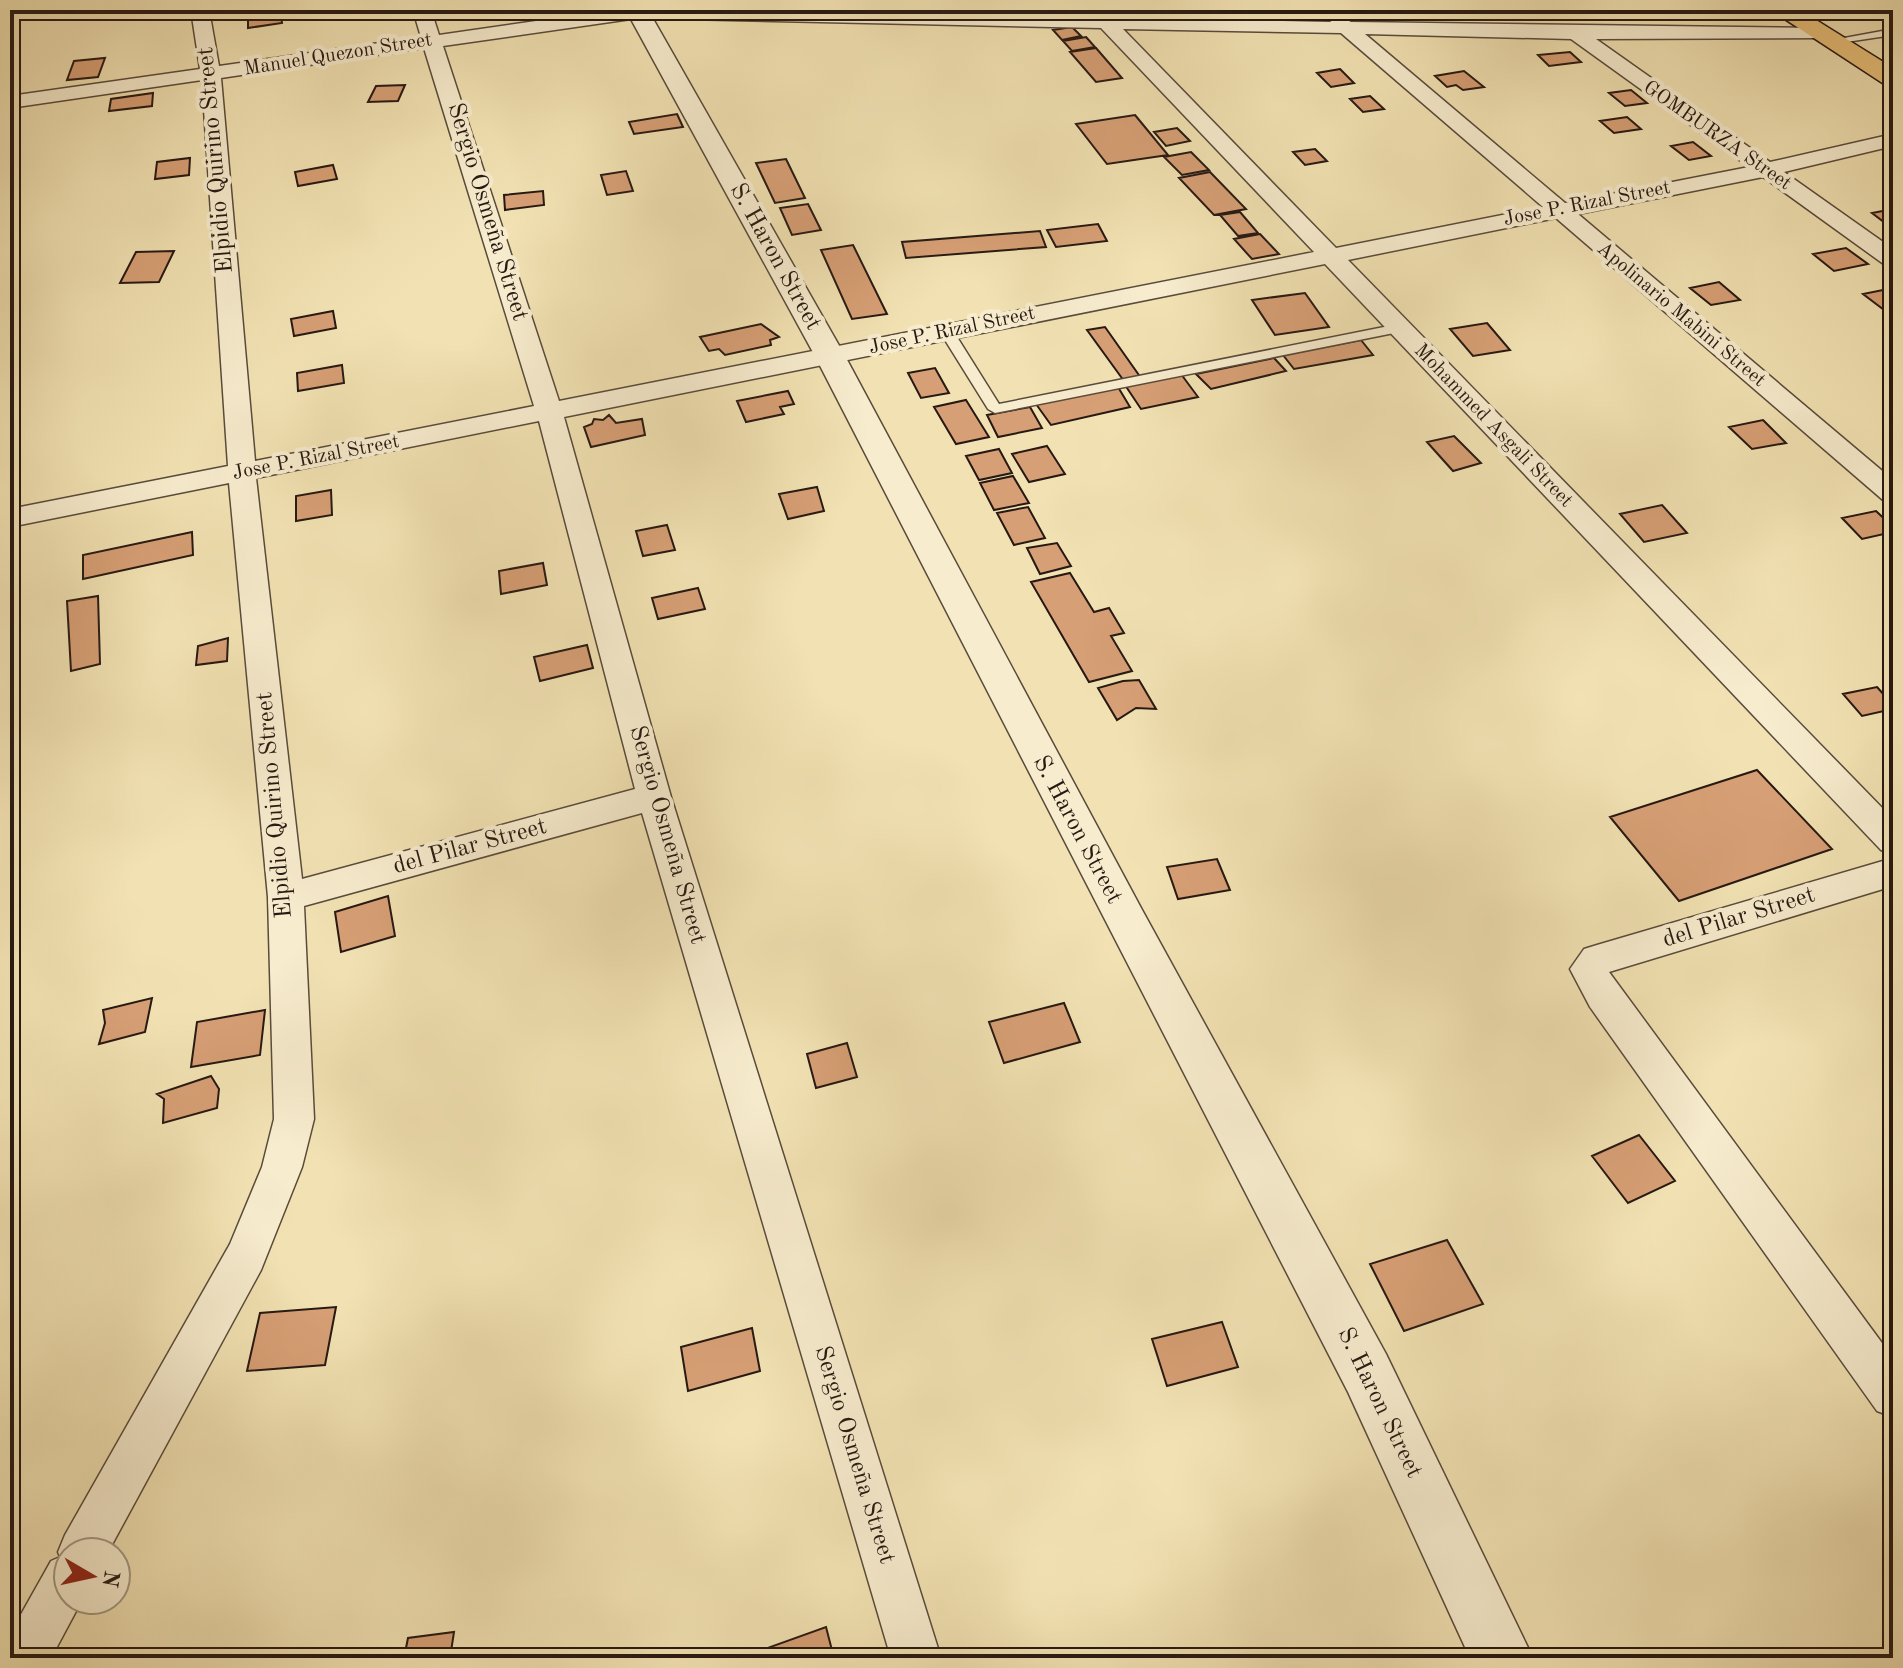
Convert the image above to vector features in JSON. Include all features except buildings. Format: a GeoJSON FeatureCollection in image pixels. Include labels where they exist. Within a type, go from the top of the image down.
{"type":"FeatureCollection","features":[{"type":"Feature","properties":{"kind":"main road"},"geometry":{"type":"LineString","coordinates":[[1783,10],[1893,79]]}},
{"type":"Feature","properties":{"kind":"street","name":"Elpidio Quirino Street"},"geometry":{"type":"LineString","coordinates":[[91,1536],[246,1256],[282,1167],[294,1119],[286,897],[242,473],[211,74],[200,10]]}},
{"type":"Feature","properties":{"kind":"street","name":"Apolinario Mabini Street"},"geometry":{"type":"LineString","coordinates":[[1324,10],[1893,494]]}},
{"type":"Feature","properties":{"kind":"street","name":"GOMBURZA Street"},"geometry":{"type":"LineString","coordinates":[[1543,10],[1893,260]]}},
{"type":"Feature","properties":{"kind":"street","name":"Manuel Quezon Street"},"geometry":{"type":"LineString","coordinates":[[10,102],[211,74],[428,25],[638,11],[1100,16],[1574,33],[1825,37]]}},
{"type":"Feature","properties":{"kind":"street","name":"S. Haron Street"},"geometry":{"type":"LineString","coordinates":[[638,11],[830,356],[1118,907],[1367,1373],[1502,1658]]}},
{"type":"Feature","properties":{"kind":"street","name":"Mohammed Asgali Street"},"geometry":{"type":"LineString","coordinates":[[1100,16],[1893,841]]}},
{"type":"Feature","properties":{"kind":"street","name":"Sergio Osmeña Street"},"geometry":{"type":"LineString","coordinates":[[428,25],[549,411],[654,797],[916,1658]]}},
{"type":"Feature","properties":{"kind":"street","name":"Jose P. Rizal Street"},"geometry":{"type":"LineString","coordinates":[[10,518],[1766,170],[1893,140]]}},
{"type":"Feature","properties":{"kind":"street","name":"del Pilar Street"},"geometry":{"type":"LineString","coordinates":[[286,897],[654,797]]}},
{"type":"Feature","properties":{"kind":"street","name":"del Pilar Street"},"geometry":{"type":"LineString","coordinates":[[1893,872],[1597,960],[1588,969],[1603,996],[1893,1395]]}},
{"type":"Feature","properties":{"kind":"street"},"geometry":{"type":"LineString","coordinates":[[24,1658],[52,1607]]}},
{"type":"Feature","properties":{"kind":"lane"},"geometry":{"type":"LineString","coordinates":[[1825,37],[1893,32]]}},
{"type":"Feature","properties":{"kind":"lane"},"geometry":{"type":"LineString","coordinates":[[947,332],[995,409],[1399,328]]}}]}
